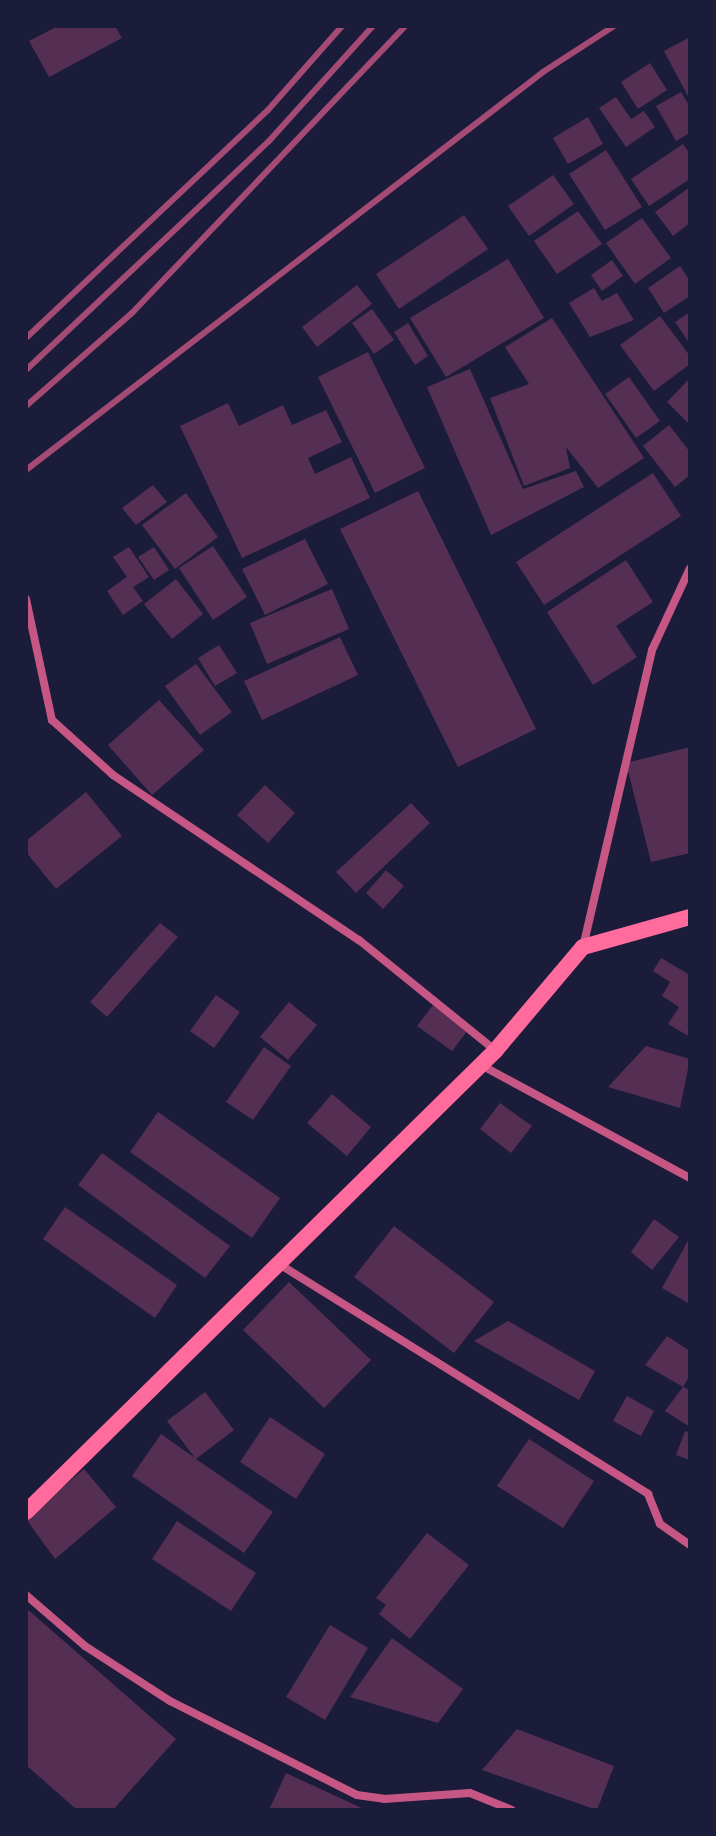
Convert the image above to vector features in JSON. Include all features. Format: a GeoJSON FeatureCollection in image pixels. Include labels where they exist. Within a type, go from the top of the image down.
{"type":"FeatureCollection","features":[{"type":"Feature","properties":{"kind":"main road"},"geometry":{"type":"LineString","coordinates":[[26,1512],[495,1051],[583,947],[690,917]]}},
{"type":"Feature","properties":{"kind":"street"},"geometry":{"type":"LineString","coordinates":[[583,947],[652,650],[690,568]]}},
{"type":"Feature","properties":{"kind":"street"},"geometry":{"type":"LineString","coordinates":[[26,599],[52,720],[113,775],[359,940],[495,1051]]}},
{"type":"Feature","properties":{"kind":"street"},"geometry":{"type":"LineString","coordinates":[[481,1065],[690,1178]]}},
{"type":"Feature","properties":{"kind":"street"},"geometry":{"type":"LineString","coordinates":[[279,1264],[648,1494],[660,1524],[690,1545]]}},
{"type":"Feature","properties":{"kind":"street"},"geometry":{"type":"LineString","coordinates":[[26,1595],[85,1646],[170,1701],[357,1795],[384,1799],[470,1793],[512,1810]]}},
{"type":"Feature","properties":{"kind":"building"},"geometry":{"type":"Polygon","coordinates":[[[58,26],[115,26],[122,38],[49,77],[29,41],[58,26]]]}},
{"type":"Feature","properties":{"kind":"building"},"geometry":{"type":"Polygon","coordinates":[[[690,37],[690,100],[664,51],[690,37]]]}},
{"type":"Feature","properties":{"kind":"building"},"geometry":{"type":"Polygon","coordinates":[[[650,63],[667,90],[638,109],[621,82],[650,63]]]}},
{"type":"Feature","properties":{"kind":"building"},"geometry":{"type":"Polygon","coordinates":[[[681,92],[690,107],[690,133],[676,141],[656,106],[681,92]]]}},
{"type":"Feature","properties":{"kind":"building"},"geometry":{"type":"Polygon","coordinates":[[[616,97],[631,119],[644,111],[655,127],[626,147],[599,108],[616,97]]]}},
{"type":"Feature","properties":{"kind":"building"},"geometry":{"type":"Polygon","coordinates":[[[588,117],[603,144],[568,164],[553,138],[588,117]]]}},
{"type":"Feature","properties":{"kind":"building"},"geometry":{"type":"Polygon","coordinates":[[[683,144],[690,154],[690,179],[649,206],[631,179],[683,144]]]}},
{"type":"Feature","properties":{"kind":"building"},"geometry":{"type":"Polygon","coordinates":[[[606,150],[642,207],[605,230],[569,174],[606,150]]]}},
{"type":"Feature","properties":{"kind":"building"},"geometry":{"type":"Polygon","coordinates":[[[553,175],[574,204],[529,236],[508,206],[553,175]]]}},
{"type":"Feature","properties":{"kind":"building"},"geometry":{"type":"Polygon","coordinates":[[[690,187],[690,223],[673,236],[655,212],[690,187]]]}},
{"type":"Feature","properties":{"kind":"building"},"geometry":{"type":"Polygon","coordinates":[[[578,211],[602,244],[557,274],[534,241],[578,211]]]}},
{"type":"Feature","properties":{"kind":"building"},"geometry":{"type":"Polygon","coordinates":[[[464,215],[488,249],[399,309],[376,274],[464,215]]]}},
{"type":"Feature","properties":{"kind":"building"},"geometry":{"type":"Polygon","coordinates":[[[642,218],[671,258],[635,284],[606,243],[642,218]]]}},
{"type":"Feature","properties":{"kind":"building"},"geometry":{"type":"Polygon","coordinates":[[[508,259],[544,318],[446,377],[410,318],[508,259]]]}},
{"type":"Feature","properties":{"kind":"building"},"geometry":{"type":"Polygon","coordinates":[[[612,260],[623,276],[602,291],[591,275],[612,260]]]}},
{"type":"Feature","properties":{"kind":"building"},"geometry":{"type":"Polygon","coordinates":[[[680,266],[690,281],[690,296],[664,313],[648,288],[680,266]]]}},
{"type":"Feature","properties":{"kind":"building"},"geometry":{"type":"Polygon","coordinates":[[[357,285],[372,304],[317,347],[302,327],[357,285]]]}},
{"type":"Feature","properties":{"kind":"building"},"geometry":{"type":"Polygon","coordinates":[[[594,288],[602,301],[617,293],[634,320],[590,337],[569,303],[594,288]]]}},
{"type":"Feature","properties":{"kind":"building"},"geometry":{"type":"Polygon","coordinates":[[[372,309],[394,340],[374,354],[352,323],[372,309]]]}},
{"type":"Feature","properties":{"kind":"building"},"geometry":{"type":"Polygon","coordinates":[[[690,312],[690,344],[675,322],[690,312]]]}},
{"type":"Feature","properties":{"kind":"building"},"geometry":{"type":"Polygon","coordinates":[[[660,316],[690,356],[690,364],[654,391],[620,345],[660,316]]]}},
{"type":"Feature","properties":{"kind":"building"},"geometry":{"type":"Polygon","coordinates":[[[552,318],[644,458],[598,488],[566,447],[570,468],[524,486],[490,398],[529,384],[505,347],[552,318]]]}},
{"type":"Feature","properties":{"kind":"building"},"geometry":{"type":"Polygon","coordinates":[[[408,323],[428,356],[415,365],[394,332],[408,323]]]}},
{"type":"Feature","properties":{"kind":"building"},"geometry":{"type":"Polygon","coordinates":[[[368,352],[425,468],[375,493],[318,377],[368,352]]]}},
{"type":"Feature","properties":{"kind":"building"},"geometry":{"type":"Polygon","coordinates":[[[470,369],[523,489],[576,471],[584,487],[491,535],[427,387],[470,369]]]}},
{"type":"Feature","properties":{"kind":"building"},"geometry":{"type":"Polygon","coordinates":[[[629,377],[660,421],[636,438],[605,394],[629,377]]]}},
{"type":"Feature","properties":{"kind":"building"},"geometry":{"type":"Polygon","coordinates":[[[690,378],[690,425],[667,402],[690,378]]]}},
{"type":"Feature","properties":{"kind":"building"},"geometry":{"type":"Polygon","coordinates":[[[228,403],[239,426],[283,405],[292,425],[326,410],[342,442],[308,458],[315,474],[351,457],[370,498],[242,558],[180,426],[228,403]]]}},
{"type":"Feature","properties":{"kind":"building"},"geometry":{"type":"Polygon","coordinates":[[[669,425],[690,452],[690,475],[675,487],[643,446],[669,425]]]}},
{"type":"Feature","properties":{"kind":"building"},"geometry":{"type":"Polygon","coordinates":[[[653,473],[681,516],[544,605],[516,562],[653,473]]]}},
{"type":"Feature","properties":{"kind":"building"},"geometry":{"type":"Polygon","coordinates":[[[153,485],[167,502],[136,525],[122,508],[153,485]]]}},
{"type":"Feature","properties":{"kind":"building"},"geometry":{"type":"Polygon","coordinates":[[[418,491],[536,729],[458,767],[340,529],[418,491]]]}},
{"type":"Feature","properties":{"kind":"building"},"geometry":{"type":"Polygon","coordinates":[[[186,493],[218,537],[175,569],[142,525],[186,493]]]}},
{"type":"Feature","properties":{"kind":"building"},"geometry":{"type":"Polygon","coordinates":[[[305,539],[328,584],[265,615],[242,569],[305,539]]]}},
{"type":"Feature","properties":{"kind":"building"},"geometry":{"type":"Polygon","coordinates":[[[213,546],[247,597],[213,620],[179,568],[213,546]]]}},
{"type":"Feature","properties":{"kind":"building"},"geometry":{"type":"Polygon","coordinates":[[[129,547],[149,577],[133,587],[143,601],[123,615],[107,591],[127,577],[113,557],[129,547]]]}},
{"type":"Feature","properties":{"kind":"building"},"geometry":{"type":"Polygon","coordinates":[[[154,547],[169,570],[154,580],[138,557],[154,547]]]}},
{"type":"Feature","properties":{"kind":"building"},"geometry":{"type":"Polygon","coordinates":[[[626,560],[653,602],[616,626],[637,657],[593,685],[547,612],[626,560]]]}},
{"type":"Feature","properties":{"kind":"building"},"geometry":{"type":"Polygon","coordinates":[[[176,579],[203,614],[172,639],[144,604],[176,579]]]}},
{"type":"Feature","properties":{"kind":"building"},"geometry":{"type":"Polygon","coordinates":[[[332,589],[349,629],[267,664],[250,623],[332,589]]]}},
{"type":"Feature","properties":{"kind":"building"},"geometry":{"type":"Polygon","coordinates":[[[340,637],[358,675],[262,720],[244,681],[340,637]]]}},
{"type":"Feature","properties":{"kind":"building"},"geometry":{"type":"Polygon","coordinates":[[[219,645],[237,673],[215,686],[198,658],[219,645]]]}},
{"type":"Feature","properties":{"kind":"building"},"geometry":{"type":"Polygon","coordinates":[[[196,664],[232,712],[200,735],[165,686],[196,664]]]}},
{"type":"Feature","properties":{"kind":"building"},"geometry":{"type":"Polygon","coordinates":[[[159,700],[204,750],[152,795],[108,745],[159,700]]]}},
{"type":"Feature","properties":{"kind":"building"},"geometry":{"type":"Polygon","coordinates":[[[690,747],[690,853],[651,862],[626,763],[690,747]]]}},
{"type":"Feature","properties":{"kind":"building"},"geometry":{"type":"Polygon","coordinates":[[[265,785],[295,813],[268,843],[237,815],[265,785]]]}},
{"type":"Feature","properties":{"kind":"building"},"geometry":{"type":"Polygon","coordinates":[[[86,792],[122,836],[56,889],[26,852],[26,841],[86,792]]]}},
{"type":"Feature","properties":{"kind":"building"},"geometry":{"type":"Polygon","coordinates":[[[411,803],[430,823],[356,893],[336,872],[411,803]]]}},
{"type":"Feature","properties":{"kind":"building"},"geometry":{"type":"Polygon","coordinates":[[[386,870],[404,886],[383,909],[366,893],[386,870]]]}},
{"type":"Feature","properties":{"kind":"building"},"geometry":{"type":"Polygon","coordinates":[[[160,923],[178,937],[107,1017],[90,1002],[160,923]]]}},
{"type":"Feature","properties":{"kind":"building"},"geometry":{"type":"Polygon","coordinates":[[[661,958],[690,975],[690,1037],[668,1024],[679,1007],[662,996],[670,982],[653,971],[661,958]]]}},
{"type":"Feature","properties":{"kind":"building"},"geometry":{"type":"Polygon","coordinates":[[[216,995],[240,1012],[214,1048],[190,1031],[216,995]]]}},
{"type":"Feature","properties":{"kind":"building"},"geometry":{"type":"Polygon","coordinates":[[[289,1002],[317,1025],[288,1060],[260,1037],[289,1002]]]}},
{"type":"Feature","properties":{"kind":"building"},"geometry":{"type":"Polygon","coordinates":[[[433,1005],[468,1030],[452,1051],[417,1026],[433,1005]]]}},
{"type":"Feature","properties":{"kind":"building"},"geometry":{"type":"Polygon","coordinates":[[[646,1046],[690,1059],[680,1108],[608,1087],[646,1046]]]}},
{"type":"Feature","properties":{"kind":"building"},"geometry":{"type":"Polygon","coordinates":[[[264,1047],[291,1066],[253,1120],[226,1102],[264,1047]]]}},
{"type":"Feature","properties":{"kind":"building"},"geometry":{"type":"Polygon","coordinates":[[[332,1094],[371,1127],[347,1156],[307,1123],[332,1094]]]}},
{"type":"Feature","properties":{"kind":"building"},"geometry":{"type":"Polygon","coordinates":[[[500,1103],[532,1126],[511,1153],[480,1129],[500,1103]]]}},
{"type":"Feature","properties":{"kind":"building"},"geometry":{"type":"Polygon","coordinates":[[[158,1112],[280,1198],[252,1238],[130,1152],[158,1112]]]}},
{"type":"Feature","properties":{"kind":"building"},"geometry":{"type":"Polygon","coordinates":[[[102,1153],[230,1246],[205,1278],[78,1185],[102,1153]]]}},
{"type":"Feature","properties":{"kind":"building"},"geometry":{"type":"Polygon","coordinates":[[[65,1207],[177,1285],[155,1318],[43,1239],[65,1207]]]}},
{"type":"Feature","properties":{"kind":"building"},"geometry":{"type":"Polygon","coordinates":[[[654,1219],[679,1237],[652,1270],[631,1252],[654,1219]]]}},
{"type":"Feature","properties":{"kind":"building"},"geometry":{"type":"Polygon","coordinates":[[[394,1226],[494,1302],[454,1353],[354,1277],[394,1226]]]}},
{"type":"Feature","properties":{"kind":"building"},"geometry":{"type":"Polygon","coordinates":[[[690,1237],[690,1304],[662,1288],[690,1237]]]}},
{"type":"Feature","properties":{"kind":"building"},"geometry":{"type":"Polygon","coordinates":[[[289,1282],[371,1360],[324,1408],[243,1330],[289,1282]]]}},
{"type":"Feature","properties":{"kind":"building"},"geometry":{"type":"Polygon","coordinates":[[[508,1321],[595,1371],[579,1400],[474,1341],[508,1321]]]}},
{"type":"Feature","properties":{"kind":"building"},"geometry":{"type":"Polygon","coordinates":[[[667,1336],[690,1351],[690,1375],[683,1387],[645,1365],[667,1336]]]}},
{"type":"Feature","properties":{"kind":"building"},"geometry":{"type":"Polygon","coordinates":[[[683,1387],[690,1390],[690,1427],[665,1411],[683,1387]]]}},
{"type":"Feature","properties":{"kind":"building"},"geometry":{"type":"Polygon","coordinates":[[[205,1392],[234,1430],[196,1459],[273,1512],[244,1553],[132,1476],[161,1434],[195,1458],[167,1421],[205,1392]]]}},
{"type":"Feature","properties":{"kind":"building"},"geometry":{"type":"Polygon","coordinates":[[[627,1396],[654,1411],[641,1436],[613,1421],[627,1396]]]}},
{"type":"Feature","properties":{"kind":"building"},"geometry":{"type":"Polygon","coordinates":[[[270,1417],[325,1454],[296,1499],[240,1462],[270,1417]]]}},
{"type":"Feature","properties":{"kind":"building"},"geometry":{"type":"Polygon","coordinates":[[[685,1431],[690,1433],[690,1460],[676,1455],[685,1431]]]}},
{"type":"Feature","properties":{"kind":"building"},"geometry":{"type":"Polygon","coordinates":[[[529,1439],[594,1481],[563,1528],[497,1486],[529,1439]]]}},
{"type":"Feature","properties":{"kind":"building"},"geometry":{"type":"Polygon","coordinates":[[[84,1469],[116,1507],[55,1559],[26,1519],[84,1469]]]}},
{"type":"Feature","properties":{"kind":"building"},"geometry":{"type":"Polygon","coordinates":[[[177,1521],[256,1573],[231,1611],[152,1559],[177,1521]]]}},
{"type":"Feature","properties":{"kind":"building"},"geometry":{"type":"Polygon","coordinates":[[[427,1533],[469,1565],[410,1639],[379,1614],[386,1605],[376,1598],[427,1533]]]}},
{"type":"Feature","properties":{"kind":"building"},"geometry":{"type":"Polygon","coordinates":[[[26,1608],[176,1739],[113,1810],[77,1810],[26,1765],[26,1608]]]}},
{"type":"Feature","properties":{"kind":"building"},"geometry":{"type":"Polygon","coordinates":[[[330,1625],[368,1648],[325,1720],[286,1697],[330,1625]]]}},
{"type":"Feature","properties":{"kind":"building"},"geometry":{"type":"Polygon","coordinates":[[[392,1638],[463,1689],[438,1723],[350,1697],[392,1638]]]}},
{"type":"Feature","properties":{"kind":"building"},"geometry":{"type":"Polygon","coordinates":[[[517,1729],[614,1766],[597,1810],[482,1770],[517,1729]]]}},
{"type":"Feature","properties":{"kind":"building"},"geometry":{"type":"Polygon","coordinates":[[[286,1773],[366,1810],[269,1810],[286,1773]]]}},
{"type":"Feature","properties":{"kind":"railway"},"geometry":{"type":"LineString","coordinates":[[26,338],[268,110],[342,26]]}},
{"type":"Feature","properties":{"kind":"railway"},"geometry":{"type":"LineString","coordinates":[[26,370],[269,141],[373,26]]}},
{"type":"Feature","properties":{"kind":"railway"},"geometry":{"type":"LineString","coordinates":[[26,406],[132,313],[405,26]]}},
{"type":"Feature","properties":{"kind":"railway"},"geometry":{"type":"LineString","coordinates":[[26,470],[543,72],[614,26]]}}]}
